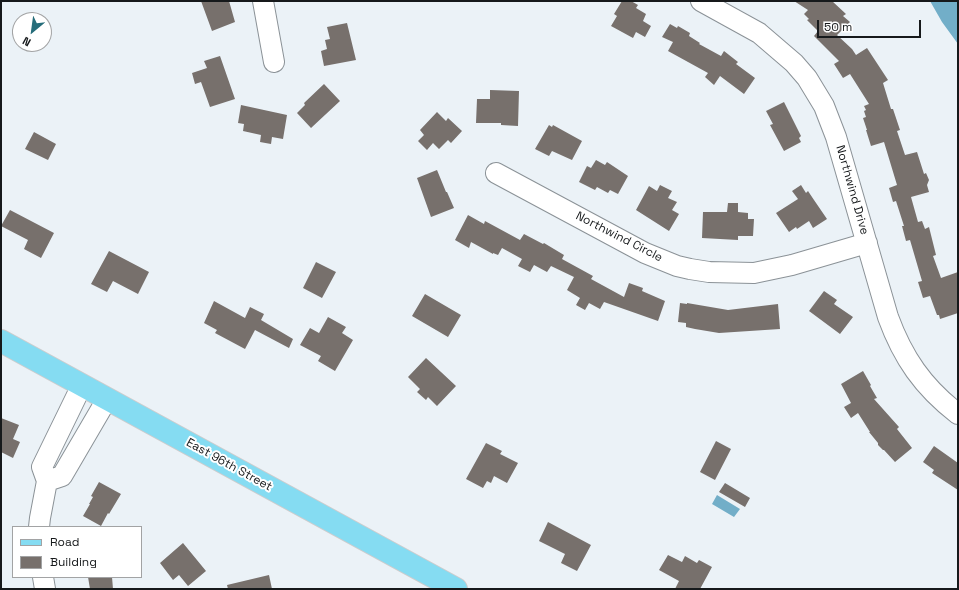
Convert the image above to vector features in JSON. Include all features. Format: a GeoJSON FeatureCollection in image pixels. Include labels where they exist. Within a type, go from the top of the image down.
{"type":"FeatureCollection","features":[{"type":"Feature","properties":{"kind":"main road","name":"East 96th Street"},"geometry":{"type":"LineString","coordinates":[[1,341],[456,589]]}},
{"type":"Feature","properties":{"kind":"street"},"geometry":{"type":"LineString","coordinates":[[263,1],[274,62]]}},
{"type":"Feature","properties":{"kind":"street","name":"Northwind Drive"},"geometry":{"type":"LineString","coordinates":[[701,1],[759,33],[794,63],[807,78],[824,106],[836,137],[888,317],[904,353],[914,370],[925,384],[958,414]]}},
{"type":"Feature","properties":{"kind":"street","name":"Northwind Circle"},"geometry":{"type":"LineString","coordinates":[[496,173],[645,253],[690,269],[710,272],[754,273],[792,265],[867,243]]}},
{"type":"Feature","properties":{"kind":"street"},"geometry":{"type":"LineString","coordinates":[[39,526],[47,481],[42,467],[82,385]]}},
{"type":"Feature","properties":{"kind":"street"},"geometry":{"type":"LineString","coordinates":[[47,481],[62,476],[107,399]]}},
{"type":"Feature","properties":{"kind":"street"},"geometry":{"type":"LineString","coordinates":[[43,578],[46,589]]}},
{"type":"Feature","properties":{"kind":"water"},"geometry":{"type":"Polygon","coordinates":[[[930,1],[958,1],[958,44],[942,22],[930,1]]]}},
{"type":"Feature","properties":{"kind":"water"},"geometry":{"type":"Polygon","coordinates":[[[717,495],[740,509],[734,517],[712,504],[717,495]]]}},
{"type":"Feature","properties":{"kind":"building"},"geometry":{"type":"Polygon","coordinates":[[[201,1],[229,1],[235,22],[212,31],[201,1]]]}},
{"type":"Feature","properties":{"kind":"building"},"geometry":{"type":"Polygon","coordinates":[[[622,1],[631,1],[638,5],[636,8],[646,14],[643,21],[651,26],[645,37],[636,32],[633,38],[611,26],[617,16],[614,14],[622,1]]]}},
{"type":"Feature","properties":{"kind":"building"},"geometry":{"type":"Polygon","coordinates":[[[794,1],[832,1],[846,14],[843,16],[850,22],[837,35],[852,49],[856,55],[867,48],[888,80],[883,83],[891,109],[893,109],[900,130],[897,131],[905,155],[917,152],[924,174],[926,173],[929,180],[927,185],[929,192],[911,197],[918,222],[922,221],[925,229],[929,227],[936,255],[933,256],[941,278],[958,272],[958,313],[940,319],[930,296],[923,298],[918,282],[922,281],[910,240],[906,241],[902,226],[904,226],[896,201],[893,202],[889,188],[897,185],[884,142],[871,146],[866,130],[863,118],[866,117],[864,111],[866,110],[864,106],[869,104],[850,74],[843,78],[834,64],[839,61],[814,36],[818,31],[807,20],[809,19],[804,14],[808,10],[794,1]]]}},
{"type":"Feature","properties":{"kind":"building"},"geometry":{"type":"Polygon","coordinates":[[[347,23],[356,60],[324,66],[321,51],[327,49],[325,40],[330,39],[327,27],[347,23]]]}},
{"type":"Feature","properties":{"kind":"building"},"geometry":{"type":"Polygon","coordinates":[[[670,24],[677,28],[678,26],[690,33],[689,36],[700,43],[699,44],[721,56],[724,51],[738,62],[736,64],[755,78],[744,94],[720,76],[714,85],[705,77],[708,73],[668,51],[673,42],[662,37],[670,24]]]}},
{"type":"Feature","properties":{"kind":"building"},"geometry":{"type":"Polygon","coordinates":[[[220,56],[235,99],[210,107],[201,82],[195,84],[192,73],[207,68],[204,61],[220,56]]]}},
{"type":"Feature","properties":{"kind":"building"},"geometry":{"type":"Polygon","coordinates":[[[324,84],[340,101],[311,128],[297,113],[305,105],[304,103],[324,84]]]}},
{"type":"Feature","properties":{"kind":"building"},"geometry":{"type":"Polygon","coordinates":[[[490,90],[519,91],[518,126],[501,125],[501,123],[476,123],[477,99],[490,99],[490,90]]]}},
{"type":"Feature","properties":{"kind":"building"},"geometry":{"type":"Polygon","coordinates":[[[784,102],[801,136],[799,138],[801,142],[784,151],[770,125],[773,124],[766,111],[784,102]]]}},
{"type":"Feature","properties":{"kind":"building"},"geometry":{"type":"Polygon","coordinates":[[[241,105],[287,115],[283,139],[272,137],[271,144],[260,142],[261,135],[243,131],[244,124],[238,123],[241,105]]]}},
{"type":"Feature","properties":{"kind":"building"},"geometry":{"type":"Polygon","coordinates":[[[437,112],[446,121],[448,118],[462,131],[451,143],[448,140],[439,149],[433,143],[427,150],[418,141],[424,135],[420,130],[437,112]]]}},
{"type":"Feature","properties":{"kind":"building"},"geometry":{"type":"Polygon","coordinates":[[[549,125],[552,127],[553,125],[582,141],[572,160],[552,151],[549,156],[535,149],[549,125]]]}},
{"type":"Feature","properties":{"kind":"building"},"geometry":{"type":"Polygon","coordinates":[[[34,132],[56,144],[48,160],[25,149],[34,132]]]}},
{"type":"Feature","properties":{"kind":"building"},"geometry":{"type":"Polygon","coordinates":[[[596,160],[605,165],[607,162],[628,176],[618,194],[610,190],[608,193],[597,187],[595,190],[579,182],[587,166],[591,168],[596,160]]]}},
{"type":"Feature","properties":{"kind":"building"},"geometry":{"type":"Polygon","coordinates":[[[437,170],[454,208],[431,217],[417,178],[437,170]]]}},
{"type":"Feature","properties":{"kind":"building"},"geometry":{"type":"Polygon","coordinates":[[[660,185],[672,191],[668,198],[677,202],[672,210],[679,214],[669,231],[636,210],[649,186],[657,191],[660,185]]]}},
{"type":"Feature","properties":{"kind":"building"},"geometry":{"type":"Polygon","coordinates":[[[801,185],[806,193],[808,191],[827,219],[813,228],[809,221],[797,229],[796,227],[789,232],[776,213],[798,199],[792,191],[801,185]]]}},
{"type":"Feature","properties":{"kind":"building"},"geometry":{"type":"Polygon","coordinates":[[[728,203],[738,203],[738,212],[748,213],[748,219],[754,219],[753,236],[738,236],[738,240],[702,238],[703,212],[727,212],[728,203]]]}},
{"type":"Feature","properties":{"kind":"building"},"geometry":{"type":"Polygon","coordinates":[[[10,210],[54,233],[41,258],[24,249],[28,240],[1,226],[10,210]]]}},
{"type":"Feature","properties":{"kind":"building"},"geometry":{"type":"Polygon","coordinates":[[[468,215],[484,224],[485,221],[520,240],[524,234],[543,244],[544,243],[564,255],[562,259],[593,276],[591,279],[624,297],[629,283],[643,288],[642,291],[665,301],[658,321],[604,302],[600,309],[589,303],[585,310],[576,305],[580,298],[567,290],[574,277],[551,266],[547,272],[534,265],[530,272],[518,266],[522,259],[502,248],[498,255],[493,254],[471,242],[469,248],[455,240],[468,215]]]}},
{"type":"Feature","properties":{"kind":"building"},"geometry":{"type":"Polygon","coordinates":[[[109,251],[149,272],[138,294],[113,281],[107,292],[91,284],[109,251]]]}},
{"type":"Feature","properties":{"kind":"building"},"geometry":{"type":"Polygon","coordinates":[[[316,262],[336,272],[322,298],[303,288],[316,262]]]}},
{"type":"Feature","properties":{"kind":"building"},"geometry":{"type":"Polygon","coordinates":[[[824,291],[837,300],[834,304],[853,317],[840,334],[809,311],[824,291]]]}},
{"type":"Feature","properties":{"kind":"building"},"geometry":{"type":"Polygon","coordinates":[[[425,294],[461,315],[448,337],[412,316],[425,294]]]}},
{"type":"Feature","properties":{"kind":"building"},"geometry":{"type":"Polygon","coordinates":[[[214,301],[245,318],[250,307],[264,314],[261,320],[293,339],[289,348],[255,330],[245,349],[215,333],[217,330],[204,323],[214,301]]]}},
{"type":"Feature","properties":{"kind":"building"},"geometry":{"type":"Polygon","coordinates":[[[680,303],[728,310],[778,304],[780,329],[719,333],[686,327],[686,323],[678,322],[680,303]]]}},
{"type":"Feature","properties":{"kind":"building"},"geometry":{"type":"Polygon","coordinates":[[[328,317],[346,327],[342,333],[353,340],[335,371],[318,361],[321,356],[300,345],[310,328],[319,333],[328,317]]]}},
{"type":"Feature","properties":{"kind":"building"},"geometry":{"type":"Polygon","coordinates":[[[426,358],[456,386],[437,406],[428,397],[426,400],[417,392],[420,389],[408,377],[426,358]]]}},
{"type":"Feature","properties":{"kind":"building"},"geometry":{"type":"Polygon","coordinates":[[[863,371],[877,398],[874,399],[899,427],[897,429],[912,448],[895,462],[878,445],[858,413],[851,418],[844,407],[851,403],[841,384],[863,371]]]}},
{"type":"Feature","properties":{"kind":"building"},"geometry":{"type":"Polygon","coordinates":[[[1,418],[19,425],[13,439],[20,442],[13,458],[1,452],[1,418]]]}},
{"type":"Feature","properties":{"kind":"building"},"geometry":{"type":"Polygon","coordinates":[[[716,441],[731,449],[715,480],[700,472],[716,441]]]}},
{"type":"Feature","properties":{"kind":"building"},"geometry":{"type":"Polygon","coordinates":[[[486,443],[502,451],[500,454],[518,463],[507,483],[494,476],[491,483],[487,481],[483,488],[466,479],[486,443]]]}},
{"type":"Feature","properties":{"kind":"building"},"geometry":{"type":"Polygon","coordinates":[[[934,446],[958,463],[958,490],[932,473],[934,470],[923,462],[934,446]]]}},
{"type":"Feature","properties":{"kind":"building"},"geometry":{"type":"Polygon","coordinates":[[[99,482],[121,494],[101,526],[83,516],[93,497],[91,496],[99,482]]]}},
{"type":"Feature","properties":{"kind":"building"},"geometry":{"type":"Polygon","coordinates":[[[725,483],[750,498],[745,507],[719,492],[725,483]]]}},
{"type":"Feature","properties":{"kind":"building"},"geometry":{"type":"Polygon","coordinates":[[[548,522],[591,545],[577,571],[561,563],[565,554],[539,541],[548,522]]]}},
{"type":"Feature","properties":{"kind":"building"},"geometry":{"type":"Polygon","coordinates":[[[183,543],[206,571],[188,586],[179,575],[173,580],[160,563],[183,543]]]}},
{"type":"Feature","properties":{"kind":"building"},"geometry":{"type":"Polygon","coordinates":[[[668,555],[682,562],[685,556],[697,563],[699,560],[712,567],[700,589],[675,589],[679,581],[659,570],[668,555]]]}},
{"type":"Feature","properties":{"kind":"building"},"geometry":{"type":"Polygon","coordinates":[[[269,575],[272,589],[228,589],[227,585],[269,575]]]}},
{"type":"Feature","properties":{"kind":"building"},"geometry":{"type":"Polygon","coordinates":[[[88,578],[112,578],[113,589],[90,589],[88,578]]]}}]}
